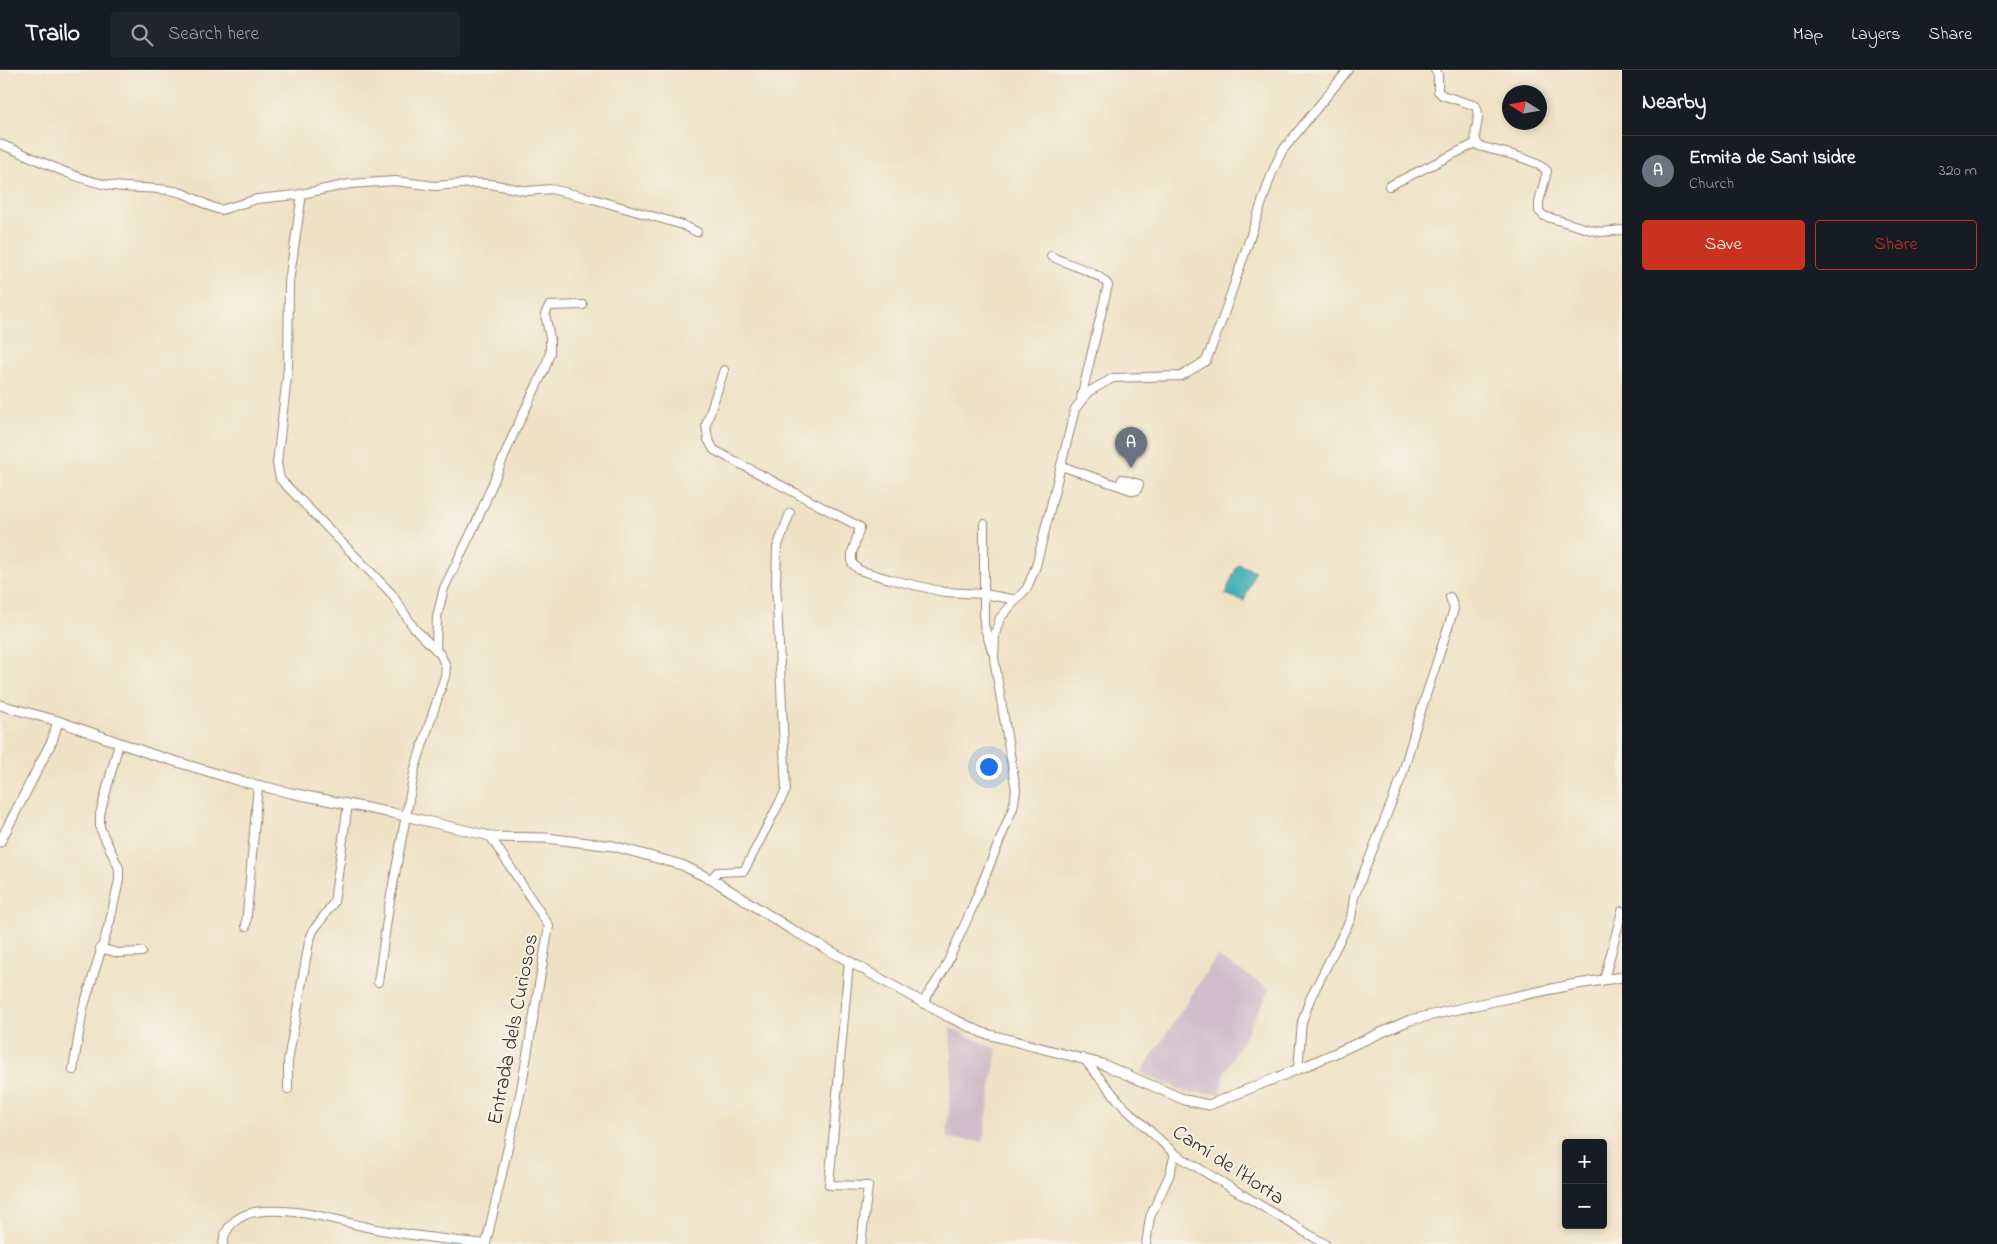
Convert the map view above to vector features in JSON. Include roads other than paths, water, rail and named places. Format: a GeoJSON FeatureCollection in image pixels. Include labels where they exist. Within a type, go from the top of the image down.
{"type":"FeatureCollection","features":[{"type":"Feature","properties":{"kind":"main road"},"geometry":{"type":"LineString","coordinates":[[0,705],[58,722],[150,754],[258,785],[490,836],[546,838],[613,846],[682,866],[711,879],[789,928],[983,1033],[1102,1064],[1185,1100],[1209,1105],[1298,1069],[1410,1020],[1494,1001],[1622,977]]}},
{"type":"Feature","properties":{"kind":"main road"},"geometry":{"type":"LineString","coordinates":[[0,842],[52,741],[58,722]]}},
{"type":"Feature","properties":{"kind":"street"},"geometry":{"type":"LineString","coordinates":[[994,658],[995,634],[1000,618],[1028,588],[1036,566],[1076,409],[1088,392],[1113,378],[1181,376],[1206,360],[1282,151],[1348,70]]}},
{"type":"Feature","properties":{"kind":"street"},"geometry":{"type":"LineString","coordinates":[[1435,70],[1438,74],[1438,90],[1442,95],[1476,106],[1479,112],[1474,136],[1478,146],[1543,167],[1547,171],[1539,202],[1539,211],[1544,216],[1590,230],[1602,232],[1622,230]]}},
{"type":"Feature","properties":{"kind":"street"},"geometry":{"type":"LineString","coordinates":[[1389,186],[1476,143]]}},
{"type":"Feature","properties":{"kind":"street"},"geometry":{"type":"LineString","coordinates":[[0,144],[90,181],[124,188],[167,190],[194,197],[214,209],[221,210],[257,199],[302,194],[350,184],[379,181],[435,186],[474,183],[527,191],[551,189],[683,225],[697,232]]}},
{"type":"Feature","properties":{"kind":"street"},"geometry":{"type":"LineString","coordinates":[[302,194],[289,282],[288,368],[277,463],[280,479],[391,592],[414,628],[440,654],[446,666],[445,676],[415,768],[389,906],[378,982]]}},
{"type":"Feature","properties":{"kind":"street"},"geometry":{"type":"LineString","coordinates":[[1052,256],[1102,277],[1108,285],[1080,403]]}},
{"type":"Feature","properties":{"kind":"street"},"geometry":{"type":"LineString","coordinates":[[436,650],[437,617],[444,588],[477,521],[512,435],[545,368],[550,353],[550,338],[545,314],[549,306],[583,305]]}},
{"type":"Feature","properties":{"kind":"street"},"geometry":{"type":"LineString","coordinates":[[724,370],[706,425],[708,439],[714,450],[860,527],[852,553],[852,563],[859,570],[944,592],[984,594],[1017,600]]}},
{"type":"Feature","properties":{"kind":"street"},"geometry":{"type":"LineString","coordinates":[[1061,466],[1120,486]]}},
{"type":"Feature","properties":{"kind":"street"},"geometry":{"type":"LineString","coordinates":[[711,879],[717,872],[744,871],[786,790],[776,582],[777,548],[790,513]]}},
{"type":"Feature","properties":{"kind":"street"},"geometry":{"type":"LineString","coordinates":[[923,1002],[944,970],[970,913],[1013,808],[1016,790],[994,658],[984,625],[984,524]]}},
{"type":"Feature","properties":{"kind":"street"},"geometry":{"type":"LineString","coordinates":[[1298,1069],[1302,1022],[1310,999],[1352,918],[1354,897],[1402,776],[1416,723],[1454,609],[1450,597]]}},
{"type":"Feature","properties":{"kind":"street"},"geometry":{"type":"LineString","coordinates":[[73,1070],[83,1009],[100,948],[110,921],[119,880],[119,868],[100,828],[100,814],[118,743]]}},
{"type":"Feature","properties":{"kind":"street"},"geometry":{"type":"LineString","coordinates":[[246,926],[258,785]]}},
{"type":"Feature","properties":{"kind":"street"},"geometry":{"type":"LineString","coordinates":[[288,1089],[288,1061],[309,942],[314,931],[334,902],[348,804]]}},
{"type":"Feature","properties":{"kind":"street","name":"Entrada dels Curiosos"},"geometry":{"type":"LineString","coordinates":[[486,1244],[521,1090],[550,926],[490,836]]}},
{"type":"Feature","properties":{"kind":"street"},"geometry":{"type":"LineString","coordinates":[[1604,980],[1622,910]]}},
{"type":"Feature","properties":{"kind":"street"},"geometry":{"type":"LineString","coordinates":[[100,948],[118,953],[142,952]]}},
{"type":"Feature","properties":{"kind":"street"},"geometry":{"type":"LineString","coordinates":[[849,961],[829,1185],[868,1186],[862,1244]]}},
{"type":"Feature","properties":{"kind":"street","name":"Camí de l'Horta"},"geometry":{"type":"LineString","coordinates":[[1083,1058],[1124,1107],[1175,1154],[1325,1244]]}},
{"type":"Feature","properties":{"kind":"street"},"geometry":{"type":"LineString","coordinates":[[1146,1244],[1150,1217],[1169,1176],[1175,1154]]}},
{"type":"Feature","properties":{"kind":"street"},"geometry":{"type":"LineString","coordinates":[[223,1244],[223,1235],[230,1224],[252,1212],[280,1211],[320,1216],[426,1238],[486,1244]]}},
{"type":"Feature","properties":{"kind":"water"},"geometry":{"type":"Polygon","coordinates":[[[1238,564],[1255,571],[1244,601],[1225,594],[1238,564]]]}},
{"type":"Feature","properties":{"kind":"place","name":"Ermita de Sant Isidre"},"geometry":{"type":"Point","coordinates":[1131,468]}}]}
